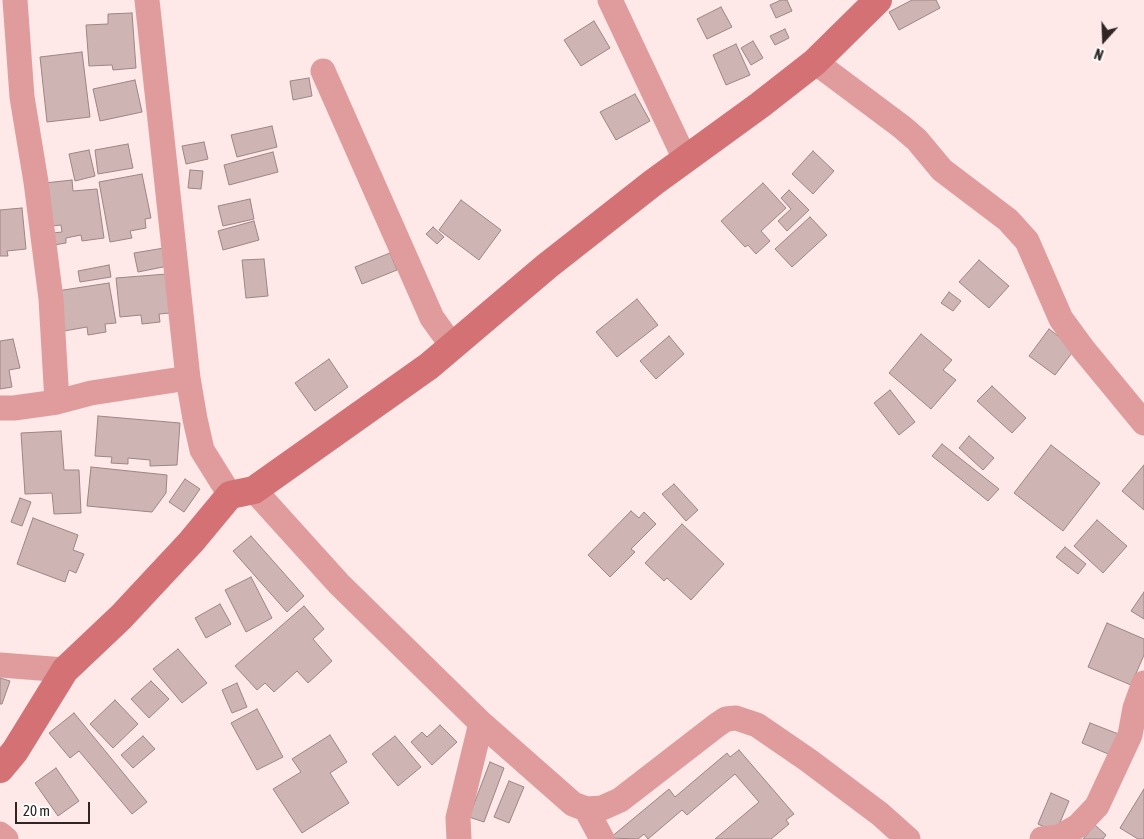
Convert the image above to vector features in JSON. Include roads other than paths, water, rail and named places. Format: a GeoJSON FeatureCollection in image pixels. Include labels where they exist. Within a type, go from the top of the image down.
{"type":"FeatureCollection","features":[{"type":"Feature","properties":{"kind":"street"},"geometry":{"type":"LineString","coordinates":[[15,0],[22,97],[36,182],[51,299],[57,402]]}},
{"type":"Feature","properties":{"kind":"street"},"geometry":{"type":"LineString","coordinates":[[146,0],[188,378],[202,450],[242,492],[481,722],[556,791],[573,804],[586,809],[602,808],[620,800],[717,725],[736,718],[757,725],[808,760],[880,814],[908,839]]}},
{"type":"Feature","properties":{"kind":"street"},"geometry":{"type":"LineString","coordinates":[[610,0],[685,159]]}},
{"type":"Feature","properties":{"kind":"street"},"geometry":{"type":"LineString","coordinates":[[0,769],[15,751],[65,670],[127,610],[191,542],[242,492],[429,366],[547,266],[685,159],[760,105],[815,62],[878,0]]}},
{"type":"Feature","properties":{"kind":"street"},"geometry":{"type":"LineString","coordinates":[[815,62],[902,127],[917,140],[942,170],[1008,220],[1021,234],[1027,241],[1044,274],[1062,318],[1083,349],[1144,423]]}},
{"type":"Feature","properties":{"kind":"street"},"geometry":{"type":"LineString","coordinates":[[323,71],[432,318],[452,347]]}},
{"type":"Feature","properties":{"kind":"street"},"geometry":{"type":"LineString","coordinates":[[0,408],[57,402],[91,393],[188,378]]}},
{"type":"Feature","properties":{"kind":"street"},"geometry":{"type":"LineString","coordinates":[[0,665],[65,670]]}},
{"type":"Feature","properties":{"kind":"street"},"geometry":{"type":"LineString","coordinates":[[1042,839],[1059,837],[1078,826],[1098,806],[1130,735],[1135,708],[1144,682]]}},
{"type":"Feature","properties":{"kind":"street"},"geometry":{"type":"LineString","coordinates":[[459,839],[458,818],[481,722]]}},
{"type":"Feature","properties":{"kind":"street"},"geometry":{"type":"LineString","coordinates":[[586,809],[602,839]]}},
{"type":"Feature","properties":{"kind":"street"},"geometry":{"type":"LineString","coordinates":[[0,834],[6,839]]}}]}
